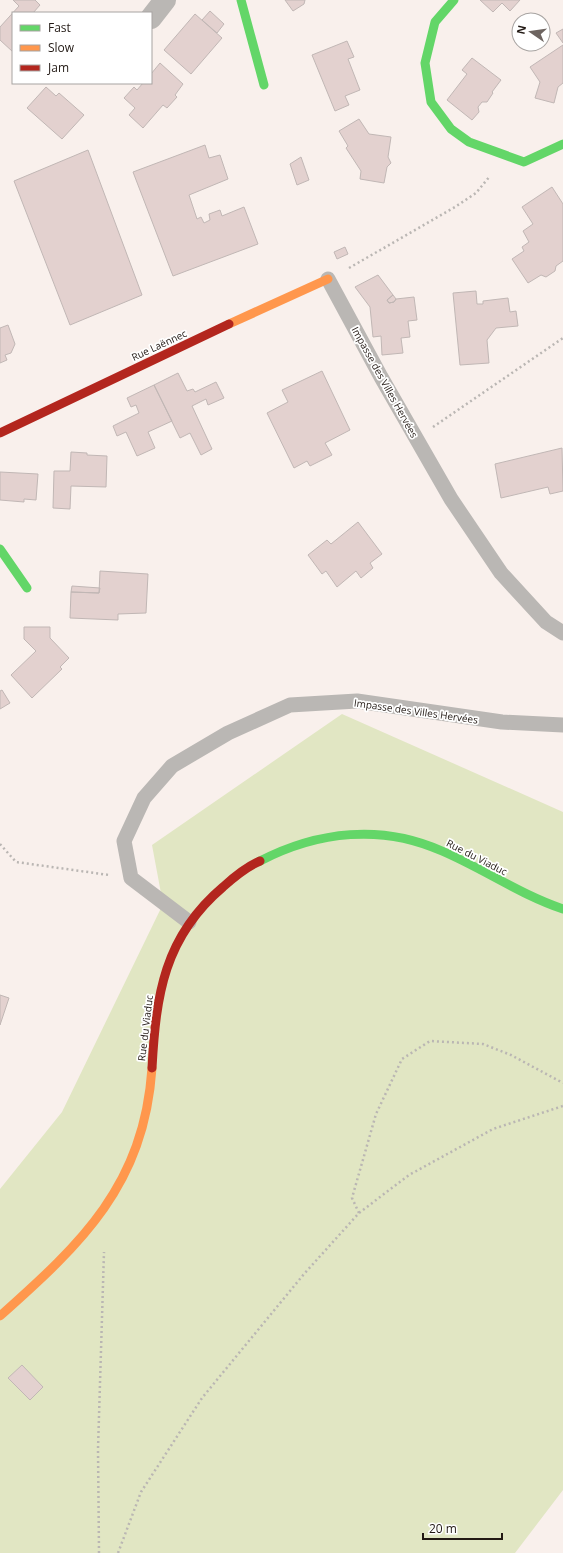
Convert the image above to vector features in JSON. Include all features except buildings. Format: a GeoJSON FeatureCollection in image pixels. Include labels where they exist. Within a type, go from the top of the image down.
{"type":"FeatureCollection","features":[{"type":"Feature","properties":{"kind":"main road"},"geometry":{"type":"LineString","coordinates":[[241,0],[264,85]]}},
{"type":"Feature","properties":{"kind":"main road"},"geometry":{"type":"LineString","coordinates":[[454,0],[435,22],[425,63],[431,102],[451,129],[469,142],[524,162],[563,144]]}},
{"type":"Feature","properties":{"kind":"main road","name":"Rue Laënnec"},"geometry":{"type":"LineString","coordinates":[[0,433],[269,305],[328,279]]}},
{"type":"Feature","properties":{"kind":"main road"},"geometry":{"type":"LineString","coordinates":[[0,549],[27,588]]}},
{"type":"Feature","properties":{"kind":"main road","name":"Rue du Viaduc"},"geometry":{"type":"LineString","coordinates":[[0,1316],[51,1271],[82,1239],[105,1210],[133,1157],[141,1134],[148,1103],[155,1021],[159,995],[170,958],[188,922],[228,882],[248,866],[267,856],[301,842],[328,836],[362,833],[399,837],[452,854],[519,891],[551,906],[563,909]]}},
{"type":"Feature","properties":{"kind":"street"},"geometry":{"type":"LineString","coordinates":[[152,17],[165,0]]}},
{"type":"Feature","properties":{"kind":"lane","name":"Impasse des Villes Hervées"},"geometry":{"type":"LineString","coordinates":[[328,279],[380,377],[452,499],[501,573],[546,622],[563,633]]}},
{"type":"Feature","properties":{"kind":"lane","name":"Impasse des Villes Hervées"},"geometry":{"type":"LineString","coordinates":[[131,878],[124,841],[144,798],[172,766],[228,733],[290,705],[357,701],[502,722],[563,726]]}},
{"type":"Feature","properties":{"kind":"lane"},"geometry":{"type":"LineString","coordinates":[[131,878],[188,922]]}},
{"type":"Feature","properties":{"kind":"path"},"geometry":{"type":"LineString","coordinates":[[328,279],[455,207],[476,193],[506,156]]}},
{"type":"Feature","properties":{"kind":"path"},"geometry":{"type":"LineString","coordinates":[[416,438],[563,338]]}},
{"type":"Feature","properties":{"kind":"path"},"geometry":{"type":"LineString","coordinates":[[0,844],[16,862],[131,878]]}},
{"type":"Feature","properties":{"kind":"path"},"geometry":{"type":"LineString","coordinates":[[359,1213],[352,1198],[376,1114],[402,1059],[424,1044],[430,1041],[483,1044],[511,1055],[563,1083]]}},
{"type":"Feature","properties":{"kind":"path"},"geometry":{"type":"LineString","coordinates":[[118,1553],[141,1492],[202,1398],[304,1274],[359,1213],[409,1175],[493,1129],[557,1106],[563,1106]]}},
{"type":"Feature","properties":{"kind":"path"},"geometry":{"type":"LineString","coordinates":[[99,1553],[98,1449],[104,1250]]}},
{"type":"Feature","properties":{"kind":"green space"},"geometry":{"type":"Polygon","coordinates":[[[342,714],[563,812],[563,1490],[515,1553],[0,1553],[0,1189],[62,1112],[163,904],[152,845],[342,714]]]}},
{"type":"Feature","properties":{"kind":"traffic: fast"},"geometry":{"type":"LineString","coordinates":[[241,0],[264,85]]}},
{"type":"Feature","properties":{"kind":"traffic: fast"},"geometry":{"type":"LineString","coordinates":[[454,0],[435,22],[425,63],[431,102],[451,129],[469,142],[524,162],[563,144]]}},
{"type":"Feature","properties":{"kind":"traffic: fast"},"geometry":{"type":"LineString","coordinates":[[0,549],[27,588]]}},
{"type":"Feature","properties":{"kind":"traffic: fast"},"geometry":{"type":"LineString","coordinates":[[260,861],[304,843],[327,838],[373,834],[396,837],[419,842],[442,851],[516,889],[563,909]]}},
{"type":"Feature","properties":{"kind":"traffic: slow"},"geometry":{"type":"LineString","coordinates":[[229,324],[328,279]]}},
{"type":"Feature","properties":{"kind":"traffic: slow"},"geometry":{"type":"LineString","coordinates":[[0,1316],[57,1263],[82,1236],[104,1208],[122,1179],[136,1146],[147,1109],[152,1068]]}},
{"type":"Feature","properties":{"kind":"traffic: jam"},"geometry":{"type":"LineString","coordinates":[[0,433],[229,324]]}},
{"type":"Feature","properties":{"kind":"traffic: jam"},"geometry":{"type":"LineString","coordinates":[[152,1068],[156,1016],[167,969],[176,947],[188,926],[203,906],[236,876],[260,861]]}}]}
